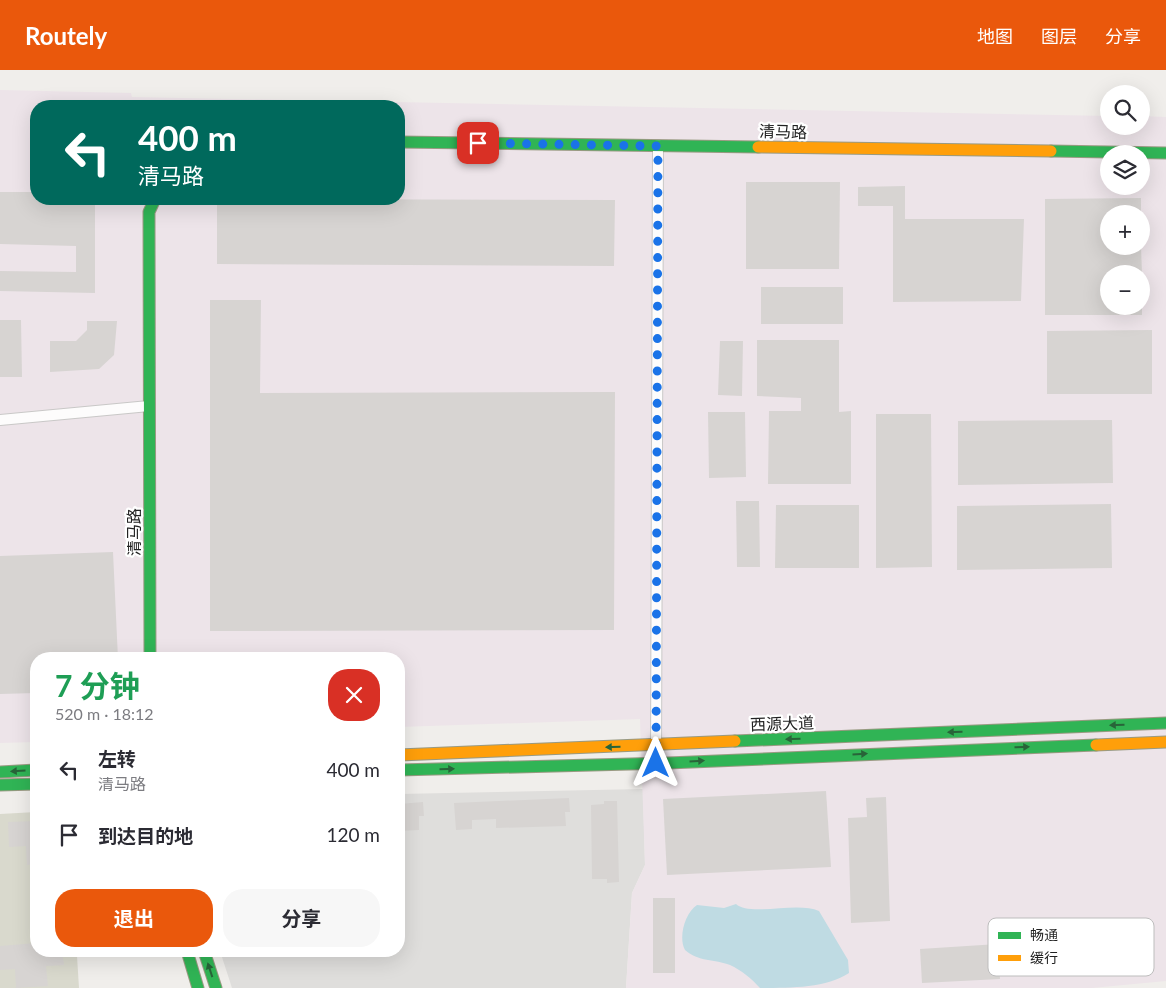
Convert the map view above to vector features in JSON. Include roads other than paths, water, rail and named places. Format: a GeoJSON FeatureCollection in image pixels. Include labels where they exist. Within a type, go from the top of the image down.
{"type":"FeatureCollection","features":[{"type":"Feature","properties":{"kind":"main road","name":"清马路"},"geometry":{"type":"LineString","coordinates":[[405,142],[1166,153]]}},
{"type":"Feature","properties":{"kind":"main road","name":"清马路"},"geometry":{"type":"LineString","coordinates":[[150,652],[149,212],[152,205]]}},
{"type":"Feature","properties":{"kind":"main road","name":"西源大道"},"geometry":{"type":"LineString","coordinates":[[405,755],[1166,723]]}},
{"type":"Feature","properties":{"kind":"main road"},"geometry":{"type":"LineString","coordinates":[[405,770],[656,763],[1166,742]]}},
{"type":"Feature","properties":{"kind":"main road"},"geometry":{"type":"LineString","coordinates":[[0,772],[30,770]]}},
{"type":"Feature","properties":{"kind":"main road"},"geometry":{"type":"LineString","coordinates":[[0,785],[30,784]]}},
{"type":"Feature","properties":{"kind":"main road"},"geometry":{"type":"LineString","coordinates":[[189,957],[198,988]]}},
{"type":"Feature","properties":{"kind":"main road"},"geometry":{"type":"LineString","coordinates":[[206,957],[216,988]]}},
{"type":"Feature","properties":{"kind":"street"},"geometry":{"type":"LineString","coordinates":[[656,763],[658,146]]}},
{"type":"Feature","properties":{"kind":"street"},"geometry":{"type":"LineString","coordinates":[[0,420],[149,406]]}},
{"type":"Feature","properties":{"kind":"water"},"geometry":{"type":"Polygon","coordinates":[[[736,904],[743,908],[752,909],[810,908],[819,911],[848,960],[849,973],[830,982],[819,984],[760,988],[734,967],[695,957],[685,950],[682,939],[684,926],[689,914],[697,905],[724,908],[736,904]]]}}]}
